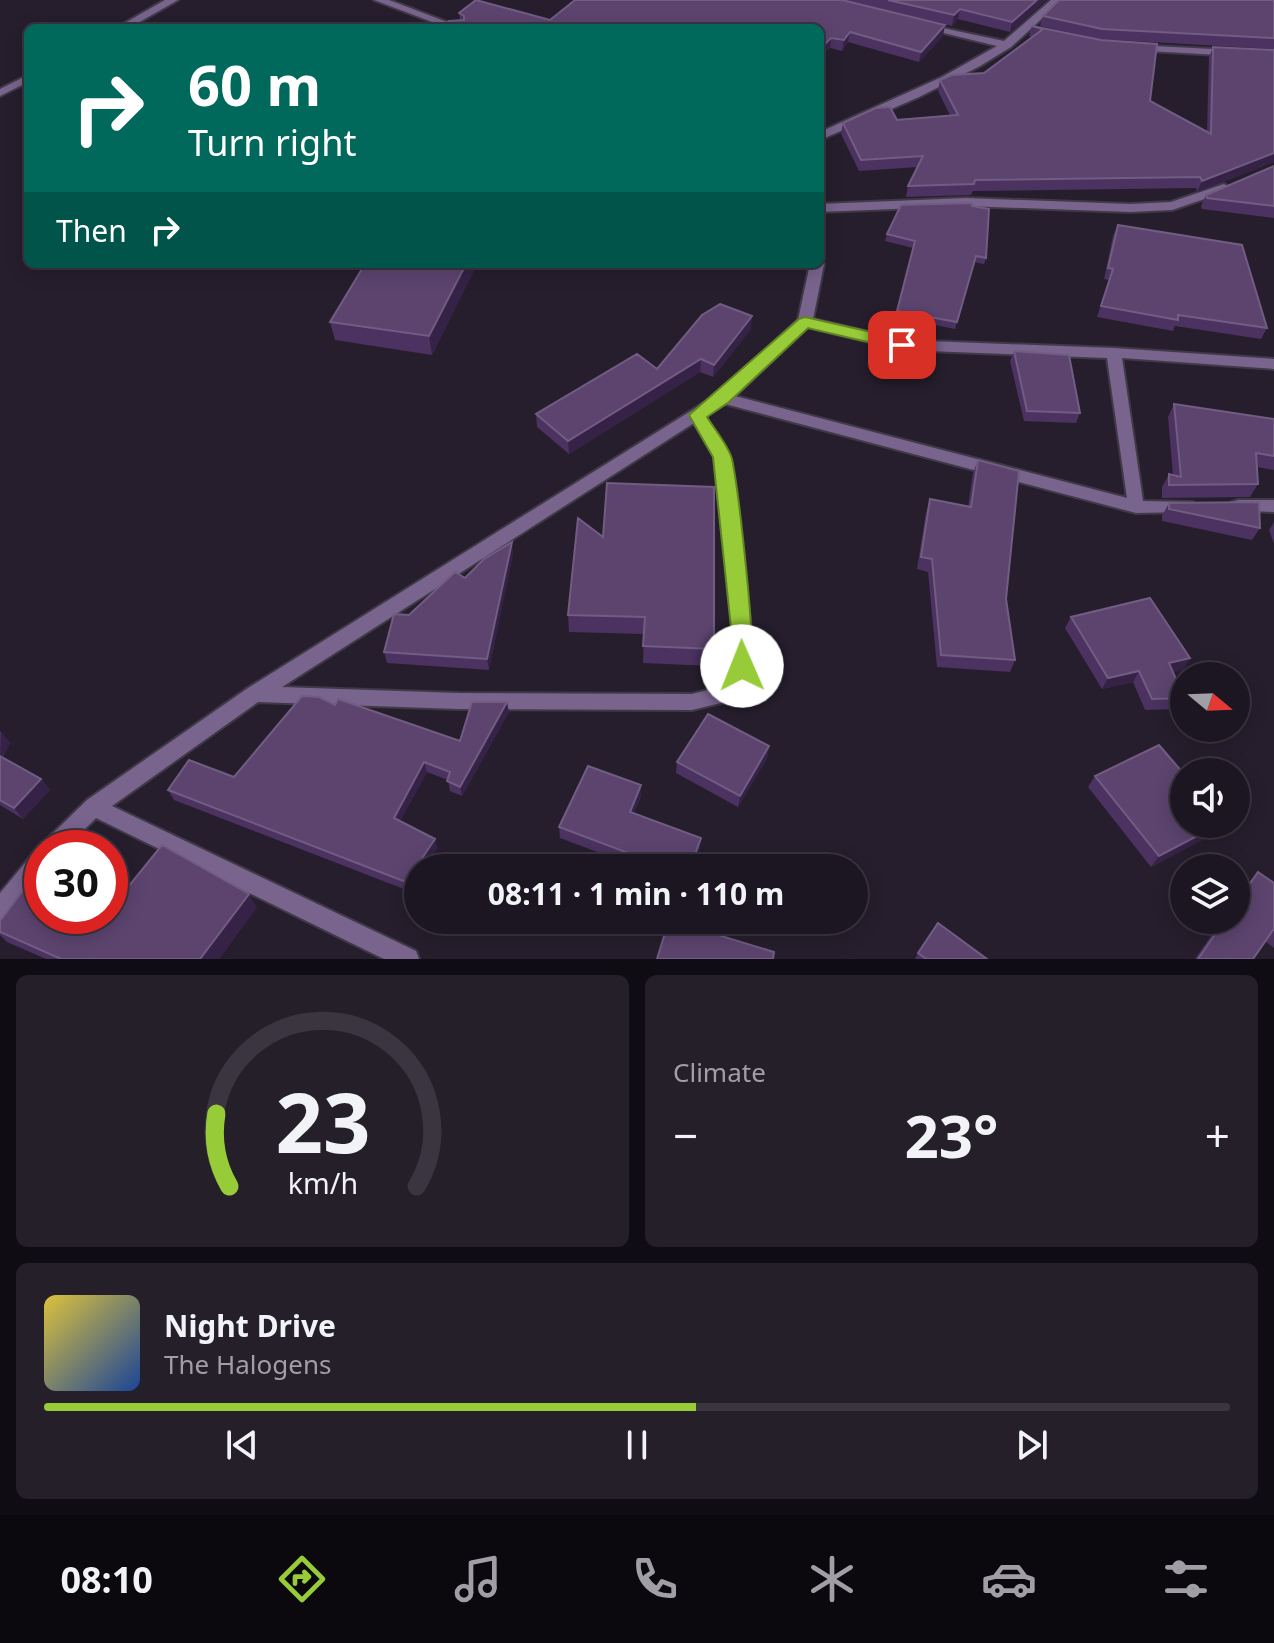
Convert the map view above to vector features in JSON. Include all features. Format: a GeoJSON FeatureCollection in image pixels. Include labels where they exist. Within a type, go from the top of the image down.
{"type":"FeatureCollection","features":[{"type":"Feature","properties":{"kind":"street"},"geometry":{"type":"LineString","coordinates":[[128,24],[173,0]]}},
{"type":"Feature","properties":{"kind":"street"},"geometry":{"type":"LineString","coordinates":[[379,0],[447,24]]}},
{"type":"Feature","properties":{"kind":"street"},"geometry":{"type":"LineString","coordinates":[[824,134],[930,87],[1007,45],[1032,30],[1057,0]]}},
{"type":"Feature","properties":{"kind":"street"},"geometry":{"type":"LineString","coordinates":[[905,21],[1007,45]]}},
{"type":"Feature","properties":{"kind":"street"},"geometry":{"type":"LineString","coordinates":[[1124,47],[1274,55]]}},
{"type":"Feature","properties":{"kind":"street"},"geometry":{"type":"LineString","coordinates":[[0,93],[24,80]]}},
{"type":"Feature","properties":{"kind":"street"},"geometry":{"type":"LineString","coordinates":[[824,208],[966,202],[1130,208],[1172,206],[1197,200],[1240,182]]}},
{"type":"Feature","properties":{"kind":"street"},"geometry":{"type":"LineString","coordinates":[[70,830],[94,807],[255,694],[723,398],[805,322],[816,268]]}},
{"type":"Feature","properties":{"kind":"street"},"geometry":{"type":"LineString","coordinates":[[805,322],[902,345],[1114,353],[1274,364]]}},
{"type":"Feature","properties":{"kind":"street"},"geometry":{"type":"LineString","coordinates":[[1114,353],[1136,507]]}},
{"type":"Feature","properties":{"kind":"street"},"geometry":{"type":"LineString","coordinates":[[723,398],[1136,507],[1197,506]]}},
{"type":"Feature","properties":{"kind":"street"},"geometry":{"type":"LineString","coordinates":[[255,694],[458,701],[692,702],[726,694],[742,666],[742,628],[722,456],[697,415]]}},
{"type":"Feature","properties":{"kind":"street"},"geometry":{"type":"LineString","coordinates":[[1228,506],[1274,506]]}},
{"type":"Feature","properties":{"kind":"street"},"geometry":{"type":"LineString","coordinates":[[94,807],[408,959]]}},
{"type":"Feature","properties":{"kind":"street"},"geometry":{"type":"LineString","coordinates":[[0,909],[24,880]]}},
{"type":"Feature","properties":{"kind":"building"},"geometry":{"type":"Polygon","coordinates":[[[476,0],[550,20],[575,0],[842,0],[945,25],[921,52],[850,32],[844,40],[831,38],[824,45],[824,24],[446,24],[464,20],[459,13],[476,0]]]}},
{"type":"Feature","properties":{"kind":"building"},"geometry":{"type":"Polygon","coordinates":[[[888,0],[1037,0],[1012,22],[960,9],[954,15],[888,0]]]}},
{"type":"Feature","properties":{"kind":"building"},"geometry":{"type":"Polygon","coordinates":[[[1059,0],[1274,0],[1274,38],[1102,29],[1043,16],[1059,0]]]}},
{"type":"Feature","properties":{"kind":"building"},"geometry":{"type":"Polygon","coordinates":[[[1032,26],[1101,40],[1157,44],[1150,101],[1211,134],[1213,47],[1274,50],[1274,153],[1202,181],[1200,177],[975,180],[974,184],[908,186],[923,156],[861,160],[843,123],[876,108],[890,107],[897,120],[958,115],[940,80],[952,75],[984,73],[1043,29],[1032,26]]]}},
{"type":"Feature","properties":{"kind":"building"},"geometry":{"type":"Polygon","coordinates":[[[1274,166],[1274,206],[1207,198],[1206,195],[1274,166]]]}},
{"type":"Feature","properties":{"kind":"building"},"geometry":{"type":"Polygon","coordinates":[[[972,203],[972,206],[989,209],[986,258],[976,256],[957,322],[897,311],[915,241],[887,234],[901,205],[972,203]]]}},
{"type":"Feature","properties":{"kind":"building"},"geometry":{"type":"Polygon","coordinates":[[[1118,225],[1242,245],[1267,328],[1178,315],[1178,320],[1101,306],[1113,269],[1108,268],[1118,225]]]}},
{"type":"Feature","properties":{"kind":"building"},"geometry":{"type":"Polygon","coordinates":[[[363,268],[464,268],[429,336],[330,322],[363,268]]]}},
{"type":"Feature","properties":{"kind":"building"},"geometry":{"type":"Polygon","coordinates":[[[720,304],[752,316],[714,365],[701,359],[568,441],[536,414],[637,354],[657,369],[702,315],[720,304]]]}},
{"type":"Feature","properties":{"kind":"building"},"geometry":{"type":"Polygon","coordinates":[[[1014,351],[1069,355],[1080,413],[1027,411],[1014,351]]]}},
{"type":"Feature","properties":{"kind":"building"},"geometry":{"type":"Polygon","coordinates":[[[1174,404],[1274,419],[1274,456],[1256,453],[1258,484],[1169,485],[1169,474],[1181,477],[1174,404]]]}},
{"type":"Feature","properties":{"kind":"building"},"geometry":{"type":"Polygon","coordinates":[[[978,460],[1019,471],[1006,599],[1015,660],[941,655],[932,559],[921,557],[930,499],[971,507],[978,460]]]}},
{"type":"Feature","properties":{"kind":"building"},"geometry":{"type":"Polygon","coordinates":[[[607,483],[714,487],[714,649],[643,646],[645,617],[568,615],[578,518],[603,537],[607,483]]]}},
{"type":"Feature","properties":{"kind":"building"},"geometry":{"type":"Polygon","coordinates":[[[1259,502],[1260,528],[1169,509],[1169,503],[1259,502]]]}},
{"type":"Feature","properties":{"kind":"building"},"geometry":{"type":"Polygon","coordinates":[[[512,542],[487,659],[384,652],[394,614],[409,615],[455,572],[465,578],[484,559],[512,542]]]}},
{"type":"Feature","properties":{"kind":"building"},"geometry":{"type":"Polygon","coordinates":[[[1150,598],[1190,658],[1169,663],[1170,698],[1152,699],[1139,671],[1108,678],[1071,617],[1150,598]]]}},
{"type":"Feature","properties":{"kind":"building"},"geometry":{"type":"Polygon","coordinates":[[[302,696],[319,697],[335,705],[338,699],[460,741],[472,702],[507,702],[460,787],[447,781],[450,772],[424,762],[394,818],[435,839],[425,854],[404,854],[404,881],[168,790],[189,760],[234,777],[302,696]]]}},
{"type":"Feature","properties":{"kind":"building"},"geometry":{"type":"Polygon","coordinates":[[[708,714],[769,746],[740,796],[677,762],[708,714]]]}},
{"type":"Feature","properties":{"kind":"building"},"geometry":{"type":"Polygon","coordinates":[[[1159,745],[1170,758],[1170,838],[1193,838],[1159,856],[1095,776],[1159,745]]]}},
{"type":"Feature","properties":{"kind":"building"},"geometry":{"type":"Polygon","coordinates":[[[0,756],[41,779],[14,808],[0,800],[0,756]]]}},
{"type":"Feature","properties":{"kind":"building"},"geometry":{"type":"Polygon","coordinates":[[[588,766],[641,785],[630,812],[701,838],[695,854],[631,854],[559,827],[588,766]]]}},
{"type":"Feature","properties":{"kind":"building"},"geometry":{"type":"Polygon","coordinates":[[[162,845],[249,894],[200,959],[61,959],[0,932],[0,921],[24,889],[24,934],[128,934],[128,887],[162,845]]]}},
{"type":"Feature","properties":{"kind":"building"},"geometry":{"type":"Polygon","coordinates":[[[1258,872],[1274,883],[1274,930],[1253,959],[1198,959],[1215,934],[1250,934],[1250,884],[1258,872]]]}},
{"type":"Feature","properties":{"kind":"building"},"geometry":{"type":"Polygon","coordinates":[[[938,923],[987,959],[926,959],[918,953],[938,923]]]}},
{"type":"Feature","properties":{"kind":"building"},"geometry":{"type":"Polygon","coordinates":[[[665,934],[715,934],[774,952],[773,959],[657,959],[665,934]]]}},
{"type":"Feature","properties":{"kind":"route"},"geometry":{"type":"LineString","coordinates":[[742,666],[742,628],[722,456],[697,415],[723,398],[805,322],[902,345]]}}]}
